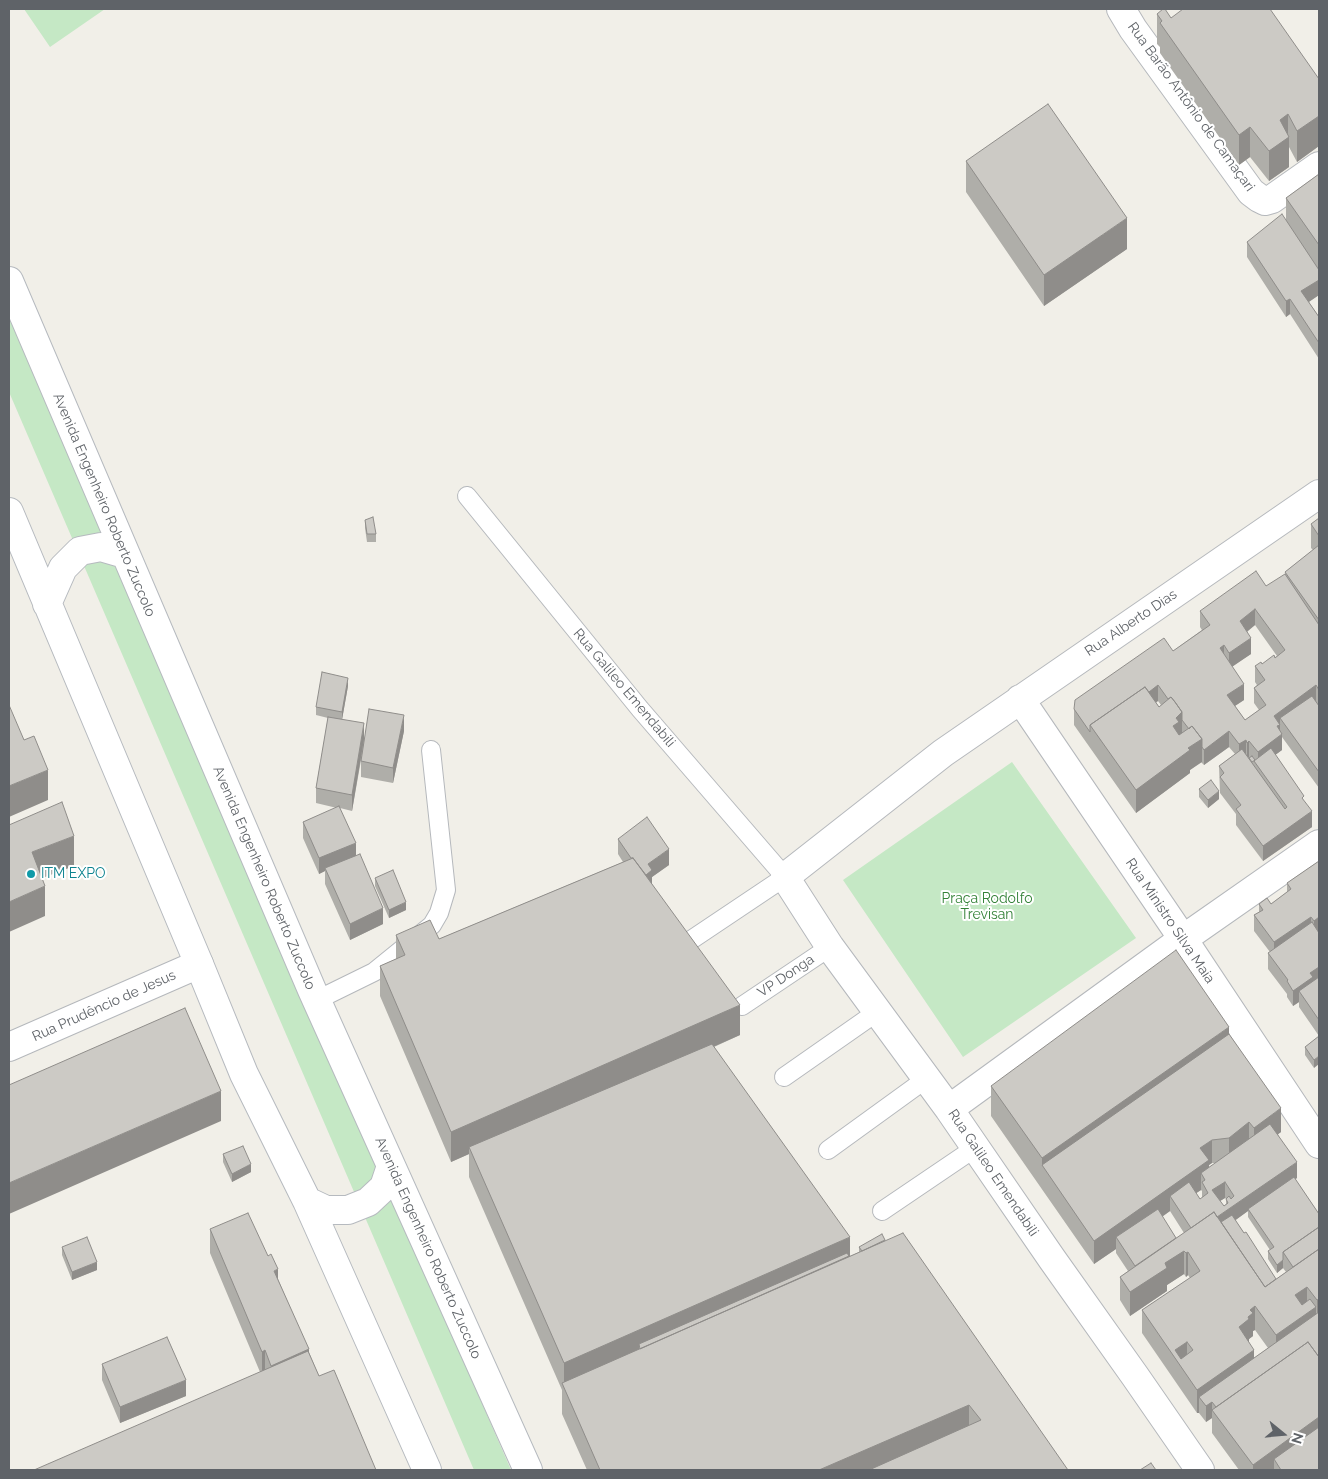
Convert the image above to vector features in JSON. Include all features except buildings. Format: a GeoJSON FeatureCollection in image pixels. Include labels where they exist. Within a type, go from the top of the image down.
{"type":"FeatureCollection","features":[{"type":"Feature","properties":{"kind":"street","name":"Rua Barão Antônio de Camaçari"},"geometry":{"type":"LineString","coordinates":[[1121,9],[1133,29],[1251,192],[1265,201],[1272,200],[1319,166]]}},
{"type":"Feature","properties":{"kind":"street","name":"Avenida Engenheiro Roberto Zuccolo"},"geometry":{"type":"LineString","coordinates":[[9,281],[317,1000],[528,1470]]}},
{"type":"Feature","properties":{"kind":"street","name":"Rua Alberto Dias"},"geometry":{"type":"LineString","coordinates":[[785,877],[943,753],[1319,494]]}},
{"type":"Feature","properties":{"kind":"street"},"geometry":{"type":"LineString","coordinates":[[9,512],[244,1074],[306,1200],[426,1470]]}},
{"type":"Feature","properties":{"kind":"street"},"geometry":{"type":"LineString","coordinates":[[47,604],[62,568],[80,551],[101,547],[125,554]]}},
{"type":"Feature","properties":{"kind":"street","name":"Rua Ministro Silva Maia"},"geometry":{"type":"LineString","coordinates":[[1020,699],[1319,1144]]}},
{"type":"Feature","properties":{"kind":"street"},"geometry":{"type":"LineString","coordinates":[[949,1109],[1183,939],[1319,844]]}},
{"type":"Feature","properties":{"kind":"street","name":"Rua Galileo Emendabili"},"geometry":{"type":"LineString","coordinates":[[785,877],[830,947],[949,1109],[1200,1470]]}},
{"type":"Feature","properties":{"kind":"street","name":"Rua Prudêncio de Jesus"},"geometry":{"type":"LineString","coordinates":[[9,1047],[199,964]]}},
{"type":"Feature","properties":{"kind":"street"},"geometry":{"type":"LineString","coordinates":[[306,1200],[326,1210],[348,1210],[362,1205],[384,1187],[392,1166]]}},
{"type":"Feature","properties":{"kind":"lane","name":"Rua Galileo Emendabili"},"geometry":{"type":"LineString","coordinates":[[467,496],[640,709],[785,877]]}},
{"type":"Feature","properties":{"kind":"lane"},"geometry":{"type":"LineString","coordinates":[[317,1000],[374,972],[432,925],[439,913],[446,890],[431,750]]}},
{"type":"Feature","properties":{"kind":"lane"},"geometry":{"type":"LineString","coordinates":[[688,942],[785,877]]}},
{"type":"Feature","properties":{"kind":"lane","name":"VP Donga"},"geometry":{"type":"LineString","coordinates":[[742,1006],[830,947]]}},
{"type":"Feature","properties":{"kind":"lane"},"geometry":{"type":"LineString","coordinates":[[784,1077],[877,1012]]}},
{"type":"Feature","properties":{"kind":"lane"},"geometry":{"type":"LineString","coordinates":[[828,1150],[926,1079]]}},
{"type":"Feature","properties":{"kind":"lane"},"geometry":{"type":"LineString","coordinates":[[882,1211],[975,1148]]}},
{"type":"Feature","properties":{"kind":"green space"},"geometry":{"type":"Polygon","coordinates":[[[24,9],[105,9],[50,47],[24,9]]]}},
{"type":"Feature","properties":{"kind":"green space"},"geometry":{"type":"Polygon","coordinates":[[[9,316],[511,1470],[474,1470],[9,392],[9,316]]]}},
{"type":"Feature","properties":{"kind":"green space","name":"Praça Rodolfo Trevisan"},"geometry":{"type":"Polygon","coordinates":[[[1012,762],[1136,938],[963,1057],[843,880],[1012,762]]]}},
{"type":"Feature","properties":{"kind":"place","name":"ITM EXPO"},"geometry":{"type":"Point","coordinates":[31,874]}}]}
